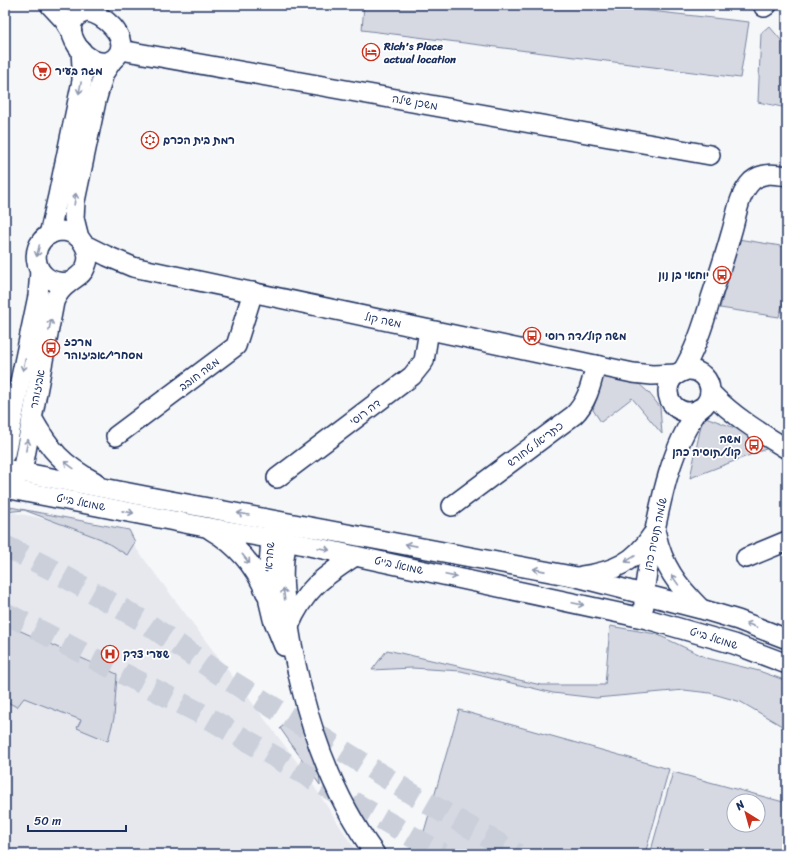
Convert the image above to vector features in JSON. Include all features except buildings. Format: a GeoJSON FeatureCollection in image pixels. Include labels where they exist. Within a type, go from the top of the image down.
{"type":"FeatureCollection","features":[{"type":"Feature","properties":{"kind":"street"},"geometry":{"type":"LineString","coordinates":[[50,5],[90,11],[107,21],[114,29],[121,44],[116,55],[100,62],[86,56],[76,43],[64,20],[50,5]]}},
{"type":"Feature","properties":{"kind":"street"},"geometry":{"type":"LineString","coordinates":[[72,33],[72,24],[74,19],[90,11]]}},
{"type":"Feature","properties":{"kind":"street","name":"אביזוהר"},"geometry":{"type":"LineString","coordinates":[[5,454],[10,417],[38,296],[40,271],[37,265],[37,251],[39,244],[49,234],[82,80],[81,50]]}},
{"type":"Feature","properties":{"kind":"street","name":"משכן שילה"},"geometry":{"type":"LineString","coordinates":[[116,55],[710,155]]}},
{"type":"Feature","properties":{"kind":"street","name":"אביזוהר"},"geometry":{"type":"LineString","coordinates":[[9,479],[32,418],[54,302],[62,289],[76,278],[88,259],[88,252],[82,241],[74,218],[75,201],[96,101],[104,73],[116,55]]}},
{"type":"Feature","properties":{"kind":"street"},"geometry":{"type":"LineString","coordinates":[[704,396],[687,412],[680,410],[673,404],[669,394],[671,381],[680,373],[694,351],[701,334],[741,197],[746,188],[754,180],[764,174],[787,176]]}},
{"type":"Feature","properties":{"kind":"street"},"geometry":{"type":"LineString","coordinates":[[49,234],[65,231],[82,241]]}},
{"type":"Feature","properties":{"kind":"street","name":"משה קול"},"geometry":{"type":"LineString","coordinates":[[82,241],[107,256],[133,267],[633,373],[652,375],[680,373]]}},
{"type":"Feature","properties":{"kind":"street","name":"משה קול"},"geometry":{"type":"LineString","coordinates":[[76,278],[104,268],[133,267]]}},
{"type":"Feature","properties":{"kind":"street"},"geometry":{"type":"LineString","coordinates":[[40,271],[56,283],[76,278]]}},
{"type":"Feature","properties":{"kind":"street","name":"משה חובב"},"geometry":{"type":"LineString","coordinates":[[116,436],[236,346],[253,292]]}},
{"type":"Feature","properties":{"kind":"street","name":"דה רוסי"},"geometry":{"type":"LineString","coordinates":[[277,478],[412,376],[424,361],[429,330]]}},
{"type":"Feature","properties":{"kind":"street"},"geometry":{"type":"LineString","coordinates":[[701,334],[700,350],[704,396]]}},
{"type":"Feature","properties":{"kind":"street","name":"כתריאל טחורש"},"geometry":{"type":"LineString","coordinates":[[452,506],[574,415],[581,408],[589,390],[596,365]]}},
{"type":"Feature","properties":{"kind":"street"},"geometry":{"type":"LineString","coordinates":[[680,373],[693,371],[704,396],[787,449]]}},
{"type":"Feature","properties":{"kind":"street","name":"משה קול"},"geometry":{"type":"LineString","coordinates":[[633,373],[647,381],[673,404]]}},
{"type":"Feature","properties":{"kind":"street","name":"שלמה תוסיה כהן"},"geometry":{"type":"LineString","coordinates":[[647,619],[644,605],[644,593],[655,530],[676,451],[686,428],[704,396]]}},
{"type":"Feature","properties":{"kind":"street","name":"שלמה תוסיה כהן"},"geometry":{"type":"LineString","coordinates":[[673,404],[678,430],[676,451]]}},
{"type":"Feature","properties":{"kind":"street"},"geometry":{"type":"LineString","coordinates":[[32,418],[46,442],[59,458],[85,476],[115,491]]}},
{"type":"Feature","properties":{"kind":"street","name":"שמואל בייט"},"geometry":{"type":"LineString","coordinates":[[9,479],[115,491],[577,577],[701,608],[738,620],[787,639]]}},
{"type":"Feature","properties":{"kind":"street","name":"שמואל בייט"},"geometry":{"type":"LineString","coordinates":[[9,479],[205,527],[278,539],[647,619],[734,644],[787,664]]}},
{"type":"Feature","properties":{"kind":"street","name":"שחראי"},"geometry":{"type":"LineString","coordinates":[[281,521],[278,539],[268,570],[269,602],[273,619],[302,688]]}},
{"type":"Feature","properties":{"kind":"street"},"geometry":{"type":"LineString","coordinates":[[205,527],[229,542],[248,560],[257,575],[269,602]]}},
{"type":"Feature","properties":{"kind":"street"},"geometry":{"type":"LineString","coordinates":[[577,577],[606,571],[626,562],[637,555],[646,545],[655,530]]}},
{"type":"Feature","properties":{"kind":"street"},"geometry":{"type":"LineString","coordinates":[[655,530],[661,553],[671,574],[685,593],[701,608]]}},
{"type":"Feature","properties":{"kind":"street","name":"שחראי"},"geometry":{"type":"LineString","coordinates":[[278,539],[289,626],[302,688],[319,746],[332,780],[356,827],[376,854]]}},
{"type":"Feature","properties":{"kind":"street"},"geometry":{"type":"LineString","coordinates":[[746,558],[787,541]]}},
{"type":"Feature","properties":{"kind":"street"},"geometry":{"type":"LineString","coordinates":[[289,626],[295,611],[308,592],[329,573],[355,556]]}},
{"type":"Feature","properties":{"kind":"shaded area"},"geometry":{"type":"Polygon","coordinates":[[[364,5],[596,5],[749,22],[740,78],[362,30],[364,5]]]}},
{"type":"Feature","properties":{"kind":"shaded area"},"geometry":{"type":"Polygon","coordinates":[[[769,26],[787,47],[787,108],[758,102],[761,33],[769,26]]]}},
{"type":"Feature","properties":{"kind":"shaded area"},"geometry":{"type":"Polygon","coordinates":[[[738,239],[787,247],[787,287],[779,317],[720,308],[738,239]]]}},
{"type":"Feature","properties":{"kind":"shaded area"},"geometry":{"type":"Polygon","coordinates":[[[603,375],[637,382],[649,393],[660,407],[662,434],[632,398],[601,422],[593,410],[603,375]]]}},
{"type":"Feature","properties":{"kind":"shaded area"},"geometry":{"type":"Polygon","coordinates":[[[703,416],[740,430],[771,447],[690,478],[703,416]]]}},
{"type":"Feature","properties":{"kind":"shaded area"},"geometry":{"type":"Polygon","coordinates":[[[5,506],[129,530],[135,542],[127,555],[101,539],[24,510],[5,512],[5,506]]]}},
{"type":"Feature","properties":{"kind":"shaded area","name":"שערי צדק"},"geometry":{"type":"Polygon","coordinates":[[[5,511],[126,535],[306,774],[358,854],[5,854],[5,511]]]}},
{"type":"Feature","properties":{"kind":"shaded area"},"geometry":{"type":"Polygon","coordinates":[[[5,624],[117,674],[114,718],[108,741],[77,728],[81,720],[24,698],[17,707],[5,701],[5,624]]]}},
{"type":"Feature","properties":{"kind":"shaded area"},"geometry":{"type":"Polygon","coordinates":[[[610,626],[656,634],[707,658],[759,671],[787,681],[787,729],[741,702],[710,693],[684,690],[596,698],[553,693],[461,671],[412,668],[372,670],[387,650],[541,685],[605,685],[610,626]]]}},
{"type":"Feature","properties":{"kind":"shaded area"},"geometry":{"type":"Polygon","coordinates":[[[459,710],[669,769],[645,854],[435,854],[419,849],[459,710]]]}},
{"type":"Feature","properties":{"kind":"shaded area"},"geometry":{"type":"Polygon","coordinates":[[[301,715],[319,758],[320,785],[280,728],[301,715]]]}},
{"type":"Feature","properties":{"kind":"shaded area"},"geometry":{"type":"Polygon","coordinates":[[[673,772],[750,793],[726,793],[726,833],[766,833],[766,797],[787,803],[787,854],[650,854],[673,772]]]}},
{"type":"Feature","properties":{"kind":"tunnel"},"geometry":{"type":"LineString","coordinates":[[5,546],[53,570],[145,622],[218,673],[417,797],[517,854]]}},
{"type":"Feature","properties":{"kind":"tunnel"},"geometry":{"type":"LineString","coordinates":[[5,613],[198,712],[442,854]]}},
{"type":"Feature","properties":{"kind":"place","name":"Rich's Place actual location"},"geometry":{"type":"Point","coordinates":[371,52]}},
{"type":"Feature","properties":{"kind":"place","name":"מגה בעיר"},"geometry":{"type":"Point","coordinates":[42,71]}},
{"type":"Feature","properties":{"kind":"place","name":"רמת בית הכרם"},"geometry":{"type":"Point","coordinates":[150,140]}},
{"type":"Feature","properties":{"kind":"place","name":"יוחאי בן נון"},"geometry":{"type":"Point","coordinates":[722,275]}},
{"type":"Feature","properties":{"kind":"place","name":"משה קול/דה רוסי"},"geometry":{"type":"Point","coordinates":[532,336]}},
{"type":"Feature","properties":{"kind":"place","name":"מרכז מסחרי/אביזוהר"},"geometry":{"type":"Point","coordinates":[51,348]}},
{"type":"Feature","properties":{"kind":"place","name":"משה קול/תוסיה כהן"},"geometry":{"type":"Point","coordinates":[754,445]}},
{"type":"Feature","properties":{"kind":"place","name":"שערי צדק"},"geometry":{"type":"Point","coordinates":[110,654]}}]}
